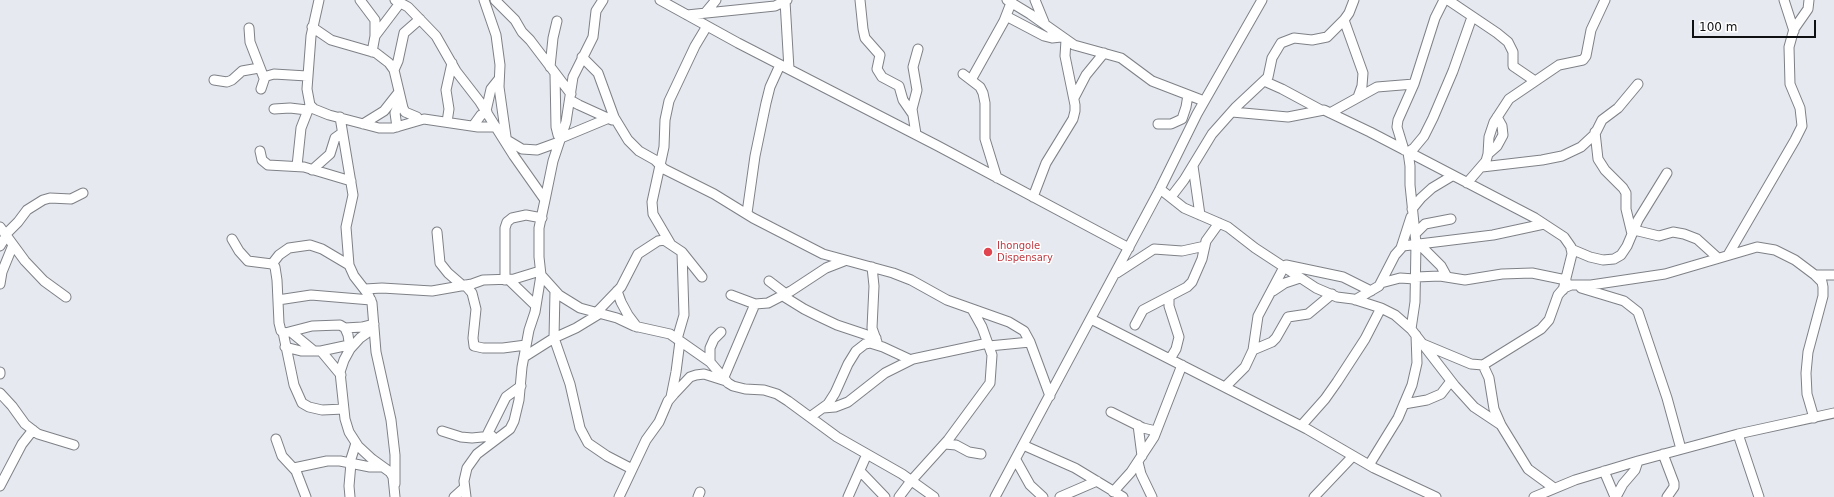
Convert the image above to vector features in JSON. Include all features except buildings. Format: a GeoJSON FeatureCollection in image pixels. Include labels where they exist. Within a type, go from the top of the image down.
{"type":"FeatureCollection","features":[{"type":"Feature","properties":{"kind":"street"},"geometry":{"type":"LineString","coordinates":[[298,166],[301,128],[308,108],[307,76],[312,26],[319,0]]}},
{"type":"Feature","properties":{"kind":"street"},"geometry":{"type":"LineString","coordinates":[[360,0],[375,20],[375,36],[372,52]]}},
{"type":"Feature","properties":{"kind":"street"},"geometry":{"type":"LineString","coordinates":[[484,0],[496,35],[500,65],[499,87],[507,143]]}},
{"type":"Feature","properties":{"kind":"street"},"geometry":{"type":"LineString","coordinates":[[495,0],[516,20],[522,32],[530,40],[579,106],[613,120]]}},
{"type":"Feature","properties":{"kind":"street"},"geometry":{"type":"LineString","coordinates":[[454,497],[465,492],[464,481],[467,468],[477,454],[510,429],[514,421],[520,400],[520,386],[524,357],[536,306],[541,273],[539,257],[540,228],[553,161],[571,97],[573,77],[593,37],[596,11],[603,0]]}},
{"type":"Feature","properties":{"kind":"street"},"geometry":{"type":"LineString","coordinates":[[706,12],[716,0]]}},
{"type":"Feature","properties":{"kind":"street"},"geometry":{"type":"LineString","coordinates":[[860,0],[862,29],[865,38],[880,55],[877,66],[879,74],[886,80],[899,86],[903,100],[912,113]]}},
{"type":"Feature","properties":{"kind":"street"},"geometry":{"type":"LineString","coordinates":[[1035,0],[1045,24]]}},
{"type":"Feature","properties":{"kind":"street"},"geometry":{"type":"LineString","coordinates":[[995,497],[1116,273],[1204,101],[1262,0]]}},
{"type":"Feature","properties":{"kind":"street"},"geometry":{"type":"LineString","coordinates":[[1369,465],[1398,418],[1415,375],[1417,363],[1413,332],[1416,302],[1417,240],[1412,212],[1406,151],[1397,127],[1414,84],[1435,18],[1444,0]]}},
{"type":"Feature","properties":{"kind":"street"},"geometry":{"type":"LineString","coordinates":[[1448,0],[1508,42],[1513,52],[1513,66],[1535,82]]}},
{"type":"Feature","properties":{"kind":"street"},"geometry":{"type":"LineString","coordinates":[[1466,183],[1482,167],[1488,153],[1489,136],[1497,118],[1509,99],[1559,65],[1583,60],[1588,52],[1591,30],[1605,0]]}},
{"type":"Feature","properties":{"kind":"street"},"geometry":{"type":"LineString","coordinates":[[1784,0],[1794,31]]}},
{"type":"Feature","properties":{"kind":"street"},"geometry":{"type":"LineString","coordinates":[[1728,255],[1802,126],[1800,108],[1790,84],[1788,47],[1794,31],[1808,9],[1810,0]]}},
{"type":"Feature","properties":{"kind":"street"},"geometry":{"type":"LineString","coordinates":[[375,36],[380,32],[397,1],[420,19],[436,36],[452,63],[545,200]]}},
{"type":"Feature","properties":{"kind":"street"},"geometry":{"type":"LineString","coordinates":[[686,15],[775,6],[786,1],[789,69]]}},
{"type":"Feature","properties":{"kind":"street"},"geometry":{"type":"LineString","coordinates":[[665,2],[686,15],[780,65],[916,134],[1129,248]]}},
{"type":"Feature","properties":{"kind":"street"},"geometry":{"type":"LineString","coordinates":[[971,80],[1006,16],[1009,2],[1045,24],[1074,45],[1121,58],[1152,81],[1204,101]]}},
{"type":"Feature","properties":{"kind":"street"},"geometry":{"type":"LineString","coordinates":[[1171,197],[1193,166],[1212,134],[1268,77],[1272,58],[1281,43],[1289,38],[1312,40],[1327,37],[1349,13],[1351,2]]}},
{"type":"Feature","properties":{"kind":"street"},"geometry":{"type":"LineString","coordinates":[[1006,16],[1044,36],[1063,38]]}},
{"type":"Feature","properties":{"kind":"street"},"geometry":{"type":"LineString","coordinates":[[1406,151],[1414,148],[1424,136],[1433,118],[1453,71],[1472,17]]}},
{"type":"Feature","properties":{"kind":"street"},"geometry":{"type":"LineString","coordinates":[[394,70],[398,61],[404,33],[420,19]]}},
{"type":"Feature","properties":{"kind":"street"},"geometry":{"type":"LineString","coordinates":[[1344,20],[1363,73],[1362,86],[1358,97]]}},
{"type":"Feature","properties":{"kind":"street"},"geometry":{"type":"LineString","coordinates":[[557,21],[553,38],[553,71],[556,127],[560,140]]}},
{"type":"Feature","properties":{"kind":"street"},"geometry":{"type":"LineString","coordinates":[[312,26],[331,40],[372,52],[389,63],[394,70],[405,112],[414,115],[418,120]]}},
{"type":"Feature","properties":{"kind":"street"},"geometry":{"type":"LineString","coordinates":[[670,243],[653,214],[652,202],[664,147],[665,120],[669,101],[695,46],[707,26]]}},
{"type":"Feature","properties":{"kind":"street"},"geometry":{"type":"LineString","coordinates":[[250,28],[250,42],[264,78],[261,89]]}},
{"type":"Feature","properties":{"kind":"street"},"geometry":{"type":"LineString","coordinates":[[1033,197],[1046,163],[1073,119],[1075,105],[1063,38]]}},
{"type":"Feature","properties":{"kind":"street"},"geometry":{"type":"LineString","coordinates":[[916,134],[912,113],[917,90],[913,67],[918,49]]}},
{"type":"Feature","properties":{"kind":"street"},"geometry":{"type":"LineString","coordinates":[[1074,98],[1086,75],[1104,53]]}},
{"type":"Feature","properties":{"kind":"street"},"geometry":{"type":"LineString","coordinates":[[582,57],[598,73],[613,120],[634,147],[656,161],[659,165],[799,243],[823,254],[844,261],[872,267],[912,280],[947,300],[1009,322],[1024,331],[1030,342],[1050,396]]}},
{"type":"Feature","properties":{"kind":"street"},"geometry":{"type":"LineString","coordinates":[[447,122],[449,108],[446,90],[452,63]]}},
{"type":"Feature","properties":{"kind":"street"},"geometry":{"type":"LineString","coordinates":[[747,213],[755,156],[766,103],[770,87],[780,65]]}},
{"type":"Feature","properties":{"kind":"street"},"geometry":{"type":"LineString","coordinates":[[214,80],[228,82],[234,79],[242,71],[259,68]]}},
{"type":"Feature","properties":{"kind":"street"},"geometry":{"type":"LineString","coordinates":[[264,78],[274,74],[307,76]]}},
{"type":"Feature","properties":{"kind":"street"},"geometry":{"type":"LineString","coordinates":[[963,74],[980,87],[983,92],[985,103],[985,139],[997,178]]}},
{"type":"Feature","properties":{"kind":"street"},"geometry":{"type":"LineString","coordinates":[[486,112],[491,89],[500,78]]}},
{"type":"Feature","properties":{"kind":"street"},"geometry":{"type":"LineString","coordinates":[[1264,81],[1406,151],[1544,224],[1564,237],[1569,242],[1572,254],[1563,290]]}},
{"type":"Feature","properties":{"kind":"street"},"geometry":{"type":"LineString","coordinates":[[1232,112],[1288,117],[1326,112],[1376,87],[1414,84]]}},
{"type":"Feature","properties":{"kind":"street"},"geometry":{"type":"LineString","coordinates":[[1482,167],[1542,160],[1562,156],[1581,147],[1588,142],[1602,120],[1622,104],[1638,84]]}},
{"type":"Feature","properties":{"kind":"street"},"geometry":{"type":"LineString","coordinates":[[1158,124],[1171,124],[1182,119],[1188,95]]}},
{"type":"Feature","properties":{"kind":"street"},"geometry":{"type":"LineString","coordinates":[[363,124],[384,111],[400,96]]}},
{"type":"Feature","properties":{"kind":"street"},"geometry":{"type":"LineString","coordinates":[[398,126],[395,113],[400,96]]}},
{"type":"Feature","properties":{"kind":"street"},"geometry":{"type":"LineString","coordinates":[[274,109],[314,109],[328,115],[386,129],[424,119],[473,126],[496,127]]}},
{"type":"Feature","properties":{"kind":"street"},"geometry":{"type":"LineString","coordinates":[[473,126],[481,114],[486,112]]}},
{"type":"Feature","properties":{"kind":"street"},"geometry":{"type":"LineString","coordinates":[[340,117],[353,195],[346,227],[349,265],[354,276],[365,289],[371,300],[376,352],[391,420],[394,448],[395,497]]}},
{"type":"Feature","properties":{"kind":"street"},"geometry":{"type":"LineString","coordinates":[[1488,153],[1496,146],[1504,135],[1502,126],[1497,118]]}},
{"type":"Feature","properties":{"kind":"street"},"geometry":{"type":"LineString","coordinates":[[507,143],[522,149],[536,150],[613,120]]}},
{"type":"Feature","properties":{"kind":"street"},"geometry":{"type":"LineString","coordinates":[[1595,132],[1598,159],[1605,170],[1626,193],[1626,209],[1633,232]]}},
{"type":"Feature","properties":{"kind":"street"},"geometry":{"type":"LineString","coordinates":[[312,170],[330,154],[335,138],[342,133]]}},
{"type":"Feature","properties":{"kind":"street"},"geometry":{"type":"LineString","coordinates":[[260,151],[262,160],[268,165],[298,166],[351,180]]}},
{"type":"Feature","properties":{"kind":"street"},"geometry":{"type":"LineString","coordinates":[[1193,166],[1200,215]]}},
{"type":"Feature","properties":{"kind":"street"},"geometry":{"type":"LineString","coordinates":[[1571,249],[1590,257],[1603,260],[1614,259],[1620,255],[1627,246],[1650,198],[1667,173]]}},
{"type":"Feature","properties":{"kind":"street"},"geometry":{"type":"LineString","coordinates":[[1401,248],[1412,212],[1421,198],[1432,188],[1452,176]]}},
{"type":"Feature","properties":{"kind":"street"},"geometry":{"type":"LineString","coordinates":[[1160,189],[1184,208],[1233,230],[1255,248],[1316,288],[1381,308],[1395,315],[1413,332],[1451,381],[1474,407],[1501,425]]}},
{"type":"Feature","properties":{"kind":"street"},"geometry":{"type":"LineString","coordinates":[[0,246],[3,232],[27,210],[43,200],[50,198],[71,199],[83,193]]}},
{"type":"Feature","properties":{"kind":"street"},"geometry":{"type":"LineString","coordinates":[[536,306],[507,280],[506,228],[507,222],[519,216],[526,215],[542,218]]}},
{"type":"Feature","properties":{"kind":"street"},"geometry":{"type":"LineString","coordinates":[[1417,240],[1425,224],[1450,219]]}},
{"type":"Feature","properties":{"kind":"street"},"geometry":{"type":"LineString","coordinates":[[1135,325],[1143,310],[1192,282],[1202,259],[1210,233],[1219,224]]}},
{"type":"Feature","properties":{"kind":"street"},"geometry":{"type":"LineString","coordinates":[[1355,300],[1371,292],[1381,283],[1395,255],[1407,244],[1417,240],[1493,235],[1544,224]]}},
{"type":"Feature","properties":{"kind":"street"},"geometry":{"type":"LineString","coordinates":[[3,232],[44,281],[66,297]]}},
{"type":"Feature","properties":{"kind":"street"},"geometry":{"type":"LineString","coordinates":[[437,232],[440,263],[446,271],[469,286],[476,309],[473,338],[474,346],[483,348],[503,348],[526,345]]}},
{"type":"Feature","properties":{"kind":"street"},"geometry":{"type":"LineString","coordinates":[[1633,232],[1659,236],[1673,232],[1684,234],[1697,239],[1718,258]]}},
{"type":"Feature","properties":{"kind":"street"},"geometry":{"type":"LineString","coordinates":[[232,239],[239,251],[248,261],[272,264],[277,271],[279,323],[287,332],[317,351],[341,375]]}},
{"type":"Feature","properties":{"kind":"street"},"geometry":{"type":"LineString","coordinates":[[524,357],[554,338],[576,328],[597,313],[617,291],[638,254],[658,241],[664,240],[682,252],[702,277]]}},
{"type":"Feature","properties":{"kind":"street"},"geometry":{"type":"LineString","coordinates":[[1417,240],[1441,266],[1447,277]]}},
{"type":"Feature","properties":{"kind":"street"},"geometry":{"type":"LineString","coordinates":[[0,284],[2,272],[13,245]]}},
{"type":"Feature","properties":{"kind":"street"},"geometry":{"type":"LineString","coordinates":[[272,264],[289,248],[310,246],[322,249],[349,265]]}},
{"type":"Feature","properties":{"kind":"street"},"geometry":{"type":"LineString","coordinates":[[1116,273],[1154,249],[1182,250],[1205,246]]}},
{"type":"Feature","properties":{"kind":"street"},"geometry":{"type":"LineString","coordinates":[[1423,344],[1472,364],[1483,365],[1541,329],[1549,320],[1558,295],[1571,285],[1592,285],[1665,274],[1757,247],[1775,250],[1795,260],[1822,282],[1823,296],[1808,352],[1806,373],[1807,394],[1814,418]]}},
{"type":"Feature","properties":{"kind":"street"},"geometry":{"type":"LineString","coordinates":[[671,398],[684,315],[682,252]]}},
{"type":"Feature","properties":{"kind":"street"},"geometry":{"type":"LineString","coordinates":[[731,295],[755,304],[768,302],[785,295],[826,268],[844,261]]}},
{"type":"Feature","properties":{"kind":"street"},"geometry":{"type":"LineString","coordinates":[[1225,387],[1244,367],[1253,350],[1258,316],[1272,291],[1281,265]]}},
{"type":"Feature","properties":{"kind":"street"},"geometry":{"type":"LineString","coordinates":[[1281,265],[1343,277],[1371,292]]}},
{"type":"Feature","properties":{"kind":"street"},"geometry":{"type":"LineString","coordinates":[[872,267],[874,286],[872,328],[876,342]]}},
{"type":"Feature","properties":{"kind":"street"},"geometry":{"type":"LineString","coordinates":[[444,289],[446,271]]}},
{"type":"Feature","properties":{"kind":"street"},"geometry":{"type":"LineString","coordinates":[[365,289],[382,288],[425,291],[469,286],[484,280],[507,280],[541,273]]}},
{"type":"Feature","properties":{"kind":"street"},"geometry":{"type":"LineString","coordinates":[[541,273],[554,291],[571,304],[617,318],[637,326],[663,332],[679,340],[710,362],[733,386],[745,389],[764,390],[777,394],[837,437],[911,481],[932,497]]}},
{"type":"Feature","properties":{"kind":"street"},"geometry":{"type":"LineString","coordinates":[[1381,283],[1400,278],[1447,277],[1465,280],[1502,274],[1532,273],[1566,280]]}},
{"type":"Feature","properties":{"kind":"street"},"geometry":{"type":"LineString","coordinates":[[1815,275],[1834,275]]}},
{"type":"Feature","properties":{"kind":"street"},"geometry":{"type":"LineString","coordinates":[[1272,291],[1285,283],[1300,278]]}},
{"type":"Feature","properties":{"kind":"street"},"geometry":{"type":"LineString","coordinates":[[769,281],[804,309],[911,360]]}},
{"type":"Feature","properties":{"kind":"street"},"geometry":{"type":"LineString","coordinates":[[1575,284],[1586,290],[1624,301],[1638,312],[1681,449]]}},
{"type":"Feature","properties":{"kind":"street"},"geometry":{"type":"LineString","coordinates":[[554,291],[554,338],[570,384],[583,435],[588,443],[607,456],[632,469]]}},
{"type":"Feature","properties":{"kind":"street"},"geometry":{"type":"LineString","coordinates":[[617,291],[628,315],[637,326]]}},
{"type":"Feature","properties":{"kind":"street"},"geometry":{"type":"LineString","coordinates":[[1253,350],[1272,342],[1276,338],[1288,317],[1308,314],[1332,294]]}},
{"type":"Feature","properties":{"kind":"street"},"geometry":{"type":"LineString","coordinates":[[278,300],[311,295],[371,300]]}},
{"type":"Feature","properties":{"kind":"street"},"geometry":{"type":"LineString","coordinates":[[1169,296],[1169,306],[1179,337],[1176,349],[1170,359]]}},
{"type":"Feature","properties":{"kind":"street"},"geometry":{"type":"LineString","coordinates":[[725,379],[755,304]]}},
{"type":"Feature","properties":{"kind":"street"},"geometry":{"type":"LineString","coordinates":[[1301,426],[1333,388],[1365,339],[1381,308]]}},
{"type":"Feature","properties":{"kind":"street"},"geometry":{"type":"LineString","coordinates":[[899,497],[911,481],[944,444],[990,383],[992,355],[982,328],[972,309]]}},
{"type":"Feature","properties":{"kind":"street"},"geometry":{"type":"LineString","coordinates":[[1091,319],[1301,426],[1421,494],[1436,497]]}},
{"type":"Feature","properties":{"kind":"street"},"geometry":{"type":"LineString","coordinates":[[287,332],[312,326],[329,324],[340,325],[345,328],[374,326]]}},
{"type":"Feature","properties":{"kind":"street"},"geometry":{"type":"LineString","coordinates":[[374,326],[350,347],[344,360],[341,375],[345,420],[349,432],[356,443],[381,467],[390,472],[395,484]]}},
{"type":"Feature","properties":{"kind":"street"},"geometry":{"type":"LineString","coordinates":[[345,328],[350,347]]}},
{"type":"Feature","properties":{"kind":"street"},"geometry":{"type":"LineString","coordinates":[[287,332],[285,348],[294,385],[302,403],[309,407],[322,410],[344,409]]}},
{"type":"Feature","properties":{"kind":"street"},"geometry":{"type":"LineString","coordinates":[[710,362],[710,348],[714,339],[721,332]]}},
{"type":"Feature","properties":{"kind":"street"},"geometry":{"type":"LineString","coordinates":[[810,417],[824,408],[835,393],[842,375],[856,351],[864,344],[876,342]]}},
{"type":"Feature","properties":{"kind":"street"},"geometry":{"type":"LineString","coordinates":[[824,408],[835,407],[848,402],[885,373],[911,360],[989,345],[1030,342]]}},
{"type":"Feature","properties":{"kind":"street"},"geometry":{"type":"LineString","coordinates":[[285,348],[301,351],[317,351],[350,347]]}},
{"type":"Feature","properties":{"kind":"street"},"geometry":{"type":"LineString","coordinates":[[1113,492],[1131,472],[1156,431],[1182,365]]}},
{"type":"Feature","properties":{"kind":"street"},"geometry":{"type":"LineString","coordinates":[[1483,365],[1489,378],[1494,409],[1501,425],[1528,469],[1554,488]]}},
{"type":"Feature","properties":{"kind":"street"},"geometry":{"type":"LineString","coordinates":[[619,497],[646,440],[671,398],[690,377],[704,374],[725,379]]}},
{"type":"Feature","properties":{"kind":"street"},"geometry":{"type":"LineString","coordinates":[[1404,404],[1428,400],[1441,394],[1451,381]]}},
{"type":"Feature","properties":{"kind":"street"},"geometry":{"type":"LineString","coordinates":[[486,437],[506,397],[520,386]]}},
{"type":"Feature","properties":{"kind":"street"},"geometry":{"type":"LineString","coordinates":[[0,393],[12,406],[24,424],[38,434],[74,445]]}},
{"type":"Feature","properties":{"kind":"street"},"geometry":{"type":"LineString","coordinates":[[1112,412],[1138,425],[1156,431]]}},
{"type":"Feature","properties":{"kind":"street"},"geometry":{"type":"LineString","coordinates":[[1537,496],[1554,488],[1604,471],[1663,454],[1738,434],[1834,413]]}},
{"type":"Feature","properties":{"kind":"street"},"geometry":{"type":"LineString","coordinates":[[1138,425],[1141,474],[1152,497]]}},
{"type":"Feature","properties":{"kind":"street"},"geometry":{"type":"LineString","coordinates":[[0,486],[22,444],[33,430]]}},
{"type":"Feature","properties":{"kind":"street"},"geometry":{"type":"LineString","coordinates":[[442,431],[461,437],[503,435]]}},
{"type":"Feature","properties":{"kind":"street"},"geometry":{"type":"LineString","coordinates":[[1738,434],[1759,497]]}},
{"type":"Feature","properties":{"kind":"street"},"geometry":{"type":"LineString","coordinates":[[276,439],[282,456],[294,468],[306,497]]}},
{"type":"Feature","properties":{"kind":"street"},"geometry":{"type":"LineString","coordinates":[[350,497],[349,481],[351,463],[356,443]]}},
{"type":"Feature","properties":{"kind":"street"},"geometry":{"type":"LineString","coordinates":[[944,444],[956,445],[968,452],[981,454]]}},
{"type":"Feature","properties":{"kind":"street"},"geometry":{"type":"LineString","coordinates":[[1024,445],[1061,460],[1123,497]]}},
{"type":"Feature","properties":{"kind":"street"},"geometry":{"type":"LineString","coordinates":[[848,497],[867,454]]}},
{"type":"Feature","properties":{"kind":"street"},"geometry":{"type":"LineString","coordinates":[[1663,454],[1674,482],[1674,488],[1668,497]]}},
{"type":"Feature","properties":{"kind":"street"},"geometry":{"type":"LineString","coordinates":[[1314,497],[1353,456]]}},
{"type":"Feature","properties":{"kind":"street"},"geometry":{"type":"LineString","coordinates":[[1016,460],[1030,485],[1043,497]]}},
{"type":"Feature","properties":{"kind":"street"},"geometry":{"type":"LineString","coordinates":[[294,468],[327,461],[351,463],[370,467],[381,467]]}},
{"type":"Feature","properties":{"kind":"street"},"geometry":{"type":"LineString","coordinates":[[1615,497],[1623,484],[1635,470],[1638,461]]}},
{"type":"Feature","properties":{"kind":"street"},"geometry":{"type":"LineString","coordinates":[[860,471],[885,497]]}},
{"type":"Feature","properties":{"kind":"street"},"geometry":{"type":"LineString","coordinates":[[1604,471],[1615,497]]}},
{"type":"Feature","properties":{"kind":"street"},"geometry":{"type":"LineString","coordinates":[[1060,497],[1097,481]]}},
{"type":"Feature","properties":{"kind":"place","name":"Ihongole Dispensary"},"geometry":{"type":"Point","coordinates":[988,252]}}]}
